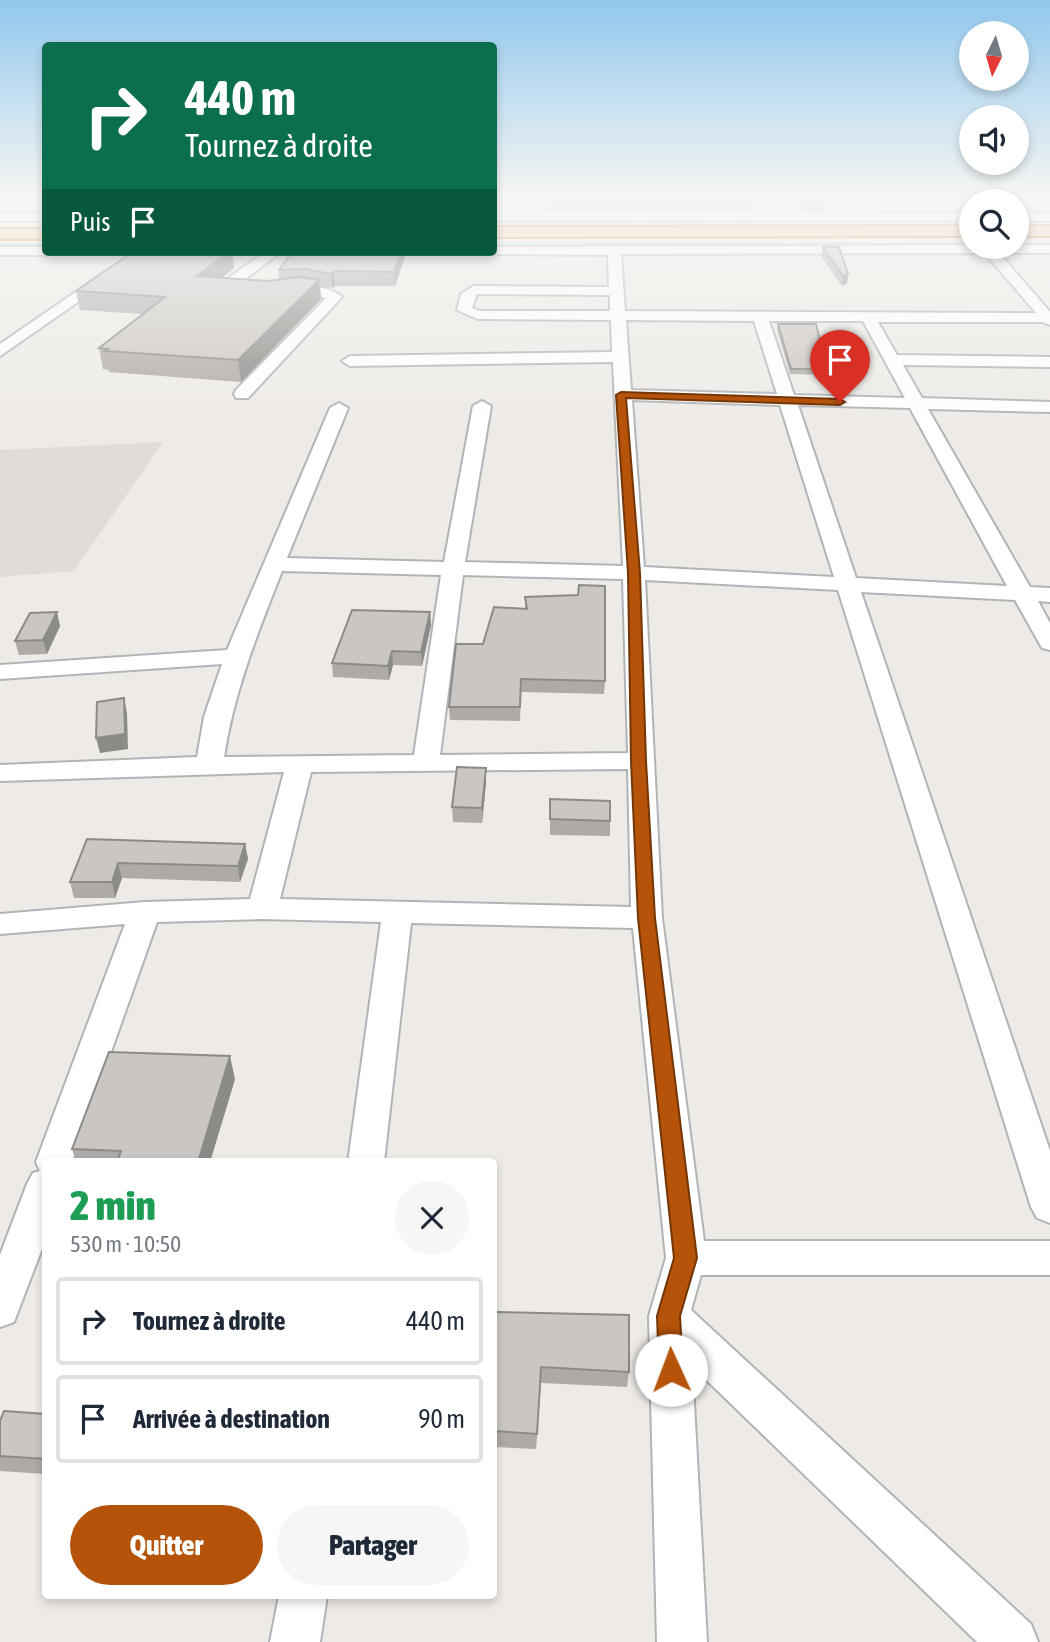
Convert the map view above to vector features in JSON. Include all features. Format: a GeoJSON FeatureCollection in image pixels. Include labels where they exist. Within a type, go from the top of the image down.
{"type":"FeatureCollection","features":[{"type":"Feature","properties":{"kind":"street"},"geometry":{"type":"LineString","coordinates":[[0,351],[109,276]]}},
{"type":"Feature","properties":{"kind":"street"},"geometry":{"type":"LineString","coordinates":[[241,276],[228,285],[229,288],[245,292],[319,293],[335,297],[242,394]]}},
{"type":"Feature","properties":{"kind":"street"},"geometry":{"type":"LineString","coordinates":[[615,276],[634,573],[647,918],[685,1258],[668,1316],[682,1642]]}},
{"type":"Feature","properties":{"kind":"street"},"geometry":{"type":"LineString","coordinates":[[1011,276],[1049,319]]}},
{"type":"Feature","properties":{"kind":"street"},"geometry":{"type":"LineString","coordinates":[[616,303],[478,315],[464,310],[468,294],[474,290],[760,316],[1049,319]]}},
{"type":"Feature","properties":{"kind":"street"},"geometry":{"type":"LineString","coordinates":[[760,316],[1050,1207]]}},
{"type":"Feature","properties":{"kind":"street"},"geometry":{"type":"LineString","coordinates":[[868,317],[1050,643]]}},
{"type":"Feature","properties":{"kind":"street"},"geometry":{"type":"LineString","coordinates":[[350,361],[619,357]]}},
{"type":"Feature","properties":{"kind":"street"},"geometry":{"type":"LineString","coordinates":[[894,360],[1050,362]]}},
{"type":"Feature","properties":{"kind":"street"},"geometry":{"type":"LineString","coordinates":[[621,395],[1050,407]]}},
{"type":"Feature","properties":{"kind":"street"},"geometry":{"type":"LineString","coordinates":[[426,763],[453,568],[482,407]]}},
{"type":"Feature","properties":{"kind":"street"},"geometry":{"type":"LineString","coordinates":[[209,765],[217,717],[236,656],[340,408]]}},
{"type":"Feature","properties":{"kind":"street"},"geometry":{"type":"LineString","coordinates":[[275,564],[634,573],[1050,595]]}},
{"type":"Feature","properties":{"kind":"street"},"geometry":{"type":"LineString","coordinates":[[0,672],[236,656]]}},
{"type":"Feature","properties":{"kind":"street"},"geometry":{"type":"LineString","coordinates":[[0,773],[209,765],[639,761]]}},
{"type":"Feature","properties":{"kind":"street"},"geometry":{"type":"LineString","coordinates":[[262,909],[300,764]]}},
{"type":"Feature","properties":{"kind":"street"},"geometry":{"type":"LineString","coordinates":[[0,924],[145,912],[262,909],[647,918]]}},
{"type":"Feature","properties":{"kind":"street"},"geometry":{"type":"LineString","coordinates":[[55,1158],[145,912]]}},
{"type":"Feature","properties":{"kind":"street"},"geometry":{"type":"LineString","coordinates":[[366,1158],[397,914]]}},
{"type":"Feature","properties":{"kind":"street"},"geometry":{"type":"LineString","coordinates":[[0,1309],[42,1195]]}},
{"type":"Feature","properties":{"kind":"street"},"geometry":{"type":"LineString","coordinates":[[685,1258],[1050,1258]]}},
{"type":"Feature","properties":{"kind":"street"},"geometry":{"type":"LineString","coordinates":[[668,1316],[1013,1642]]}},
{"type":"Feature","properties":{"kind":"street"},"geometry":{"type":"LineString","coordinates":[[295,1642],[302,1599]]}},
{"type":"Feature","properties":{"kind":"shaded area"},"geometry":{"type":"Polygon","coordinates":[[[163,442],[74,571],[0,577],[0,450],[163,442]]]}},
{"type":"Feature","properties":{"kind":"building"},"geometry":{"type":"Polygon","coordinates":[[[98,276],[197,276],[267,281],[299,277],[319,280],[238,360],[105,351],[108,349],[99,348],[165,297],[76,291],[98,276]]]}},
{"type":"Feature","properties":{"kind":"building"},"geometry":{"type":"Polygon","coordinates":[[[778,324],[816,324],[827,369],[791,369],[778,324]]]}},
{"type":"Feature","properties":{"kind":"building"},"geometry":{"type":"Polygon","coordinates":[[[579,585],[605,586],[605,681],[521,679],[520,707],[449,707],[456,644],[483,644],[494,607],[527,609],[525,597],[578,595],[579,585]]]}},
{"type":"Feature","properties":{"kind":"building"},"geometry":{"type":"Polygon","coordinates":[[[352,610],[430,612],[421,652],[392,651],[388,666],[332,663],[352,610]]]}},
{"type":"Feature","properties":{"kind":"building"},"geometry":{"type":"Polygon","coordinates":[[[57,612],[43,640],[15,641],[30,613],[57,612]]]}},
{"type":"Feature","properties":{"kind":"building"},"geometry":{"type":"Polygon","coordinates":[[[124,698],[125,734],[96,738],[97,702],[124,698]]]}},
{"type":"Feature","properties":{"kind":"building"},"geometry":{"type":"Polygon","coordinates":[[[457,767],[486,768],[482,808],[452,807],[457,767]]]}},
{"type":"Feature","properties":{"kind":"building"},"geometry":{"type":"Polygon","coordinates":[[[550,799],[610,801],[610,821],[550,819],[550,799]]]}},
{"type":"Feature","properties":{"kind":"building"},"geometry":{"type":"Polygon","coordinates":[[[87,839],[245,844],[238,866],[118,863],[112,882],[70,882],[87,839]]]}},
{"type":"Feature","properties":{"kind":"building"},"geometry":{"type":"Polygon","coordinates":[[[109,1052],[230,1056],[199,1158],[118,1158],[121,1151],[72,1149],[109,1052]]]}},
{"type":"Feature","properties":{"kind":"building"},"geometry":{"type":"Polygon","coordinates":[[[497,1312],[629,1315],[629,1372],[541,1367],[537,1434],[497,1431],[497,1312]]]}},
{"type":"Feature","properties":{"kind":"building"},"geometry":{"type":"Polygon","coordinates":[[[4,1411],[42,1414],[42,1459],[0,1456],[0,1421],[4,1411]]]}},
{"type":"Feature","properties":{"kind":"route"},"geometry":{"type":"LineString","coordinates":[[671,1370],[668,1316],[685,1258],[647,918],[634,573],[621,395],[840,402]]}}]}
